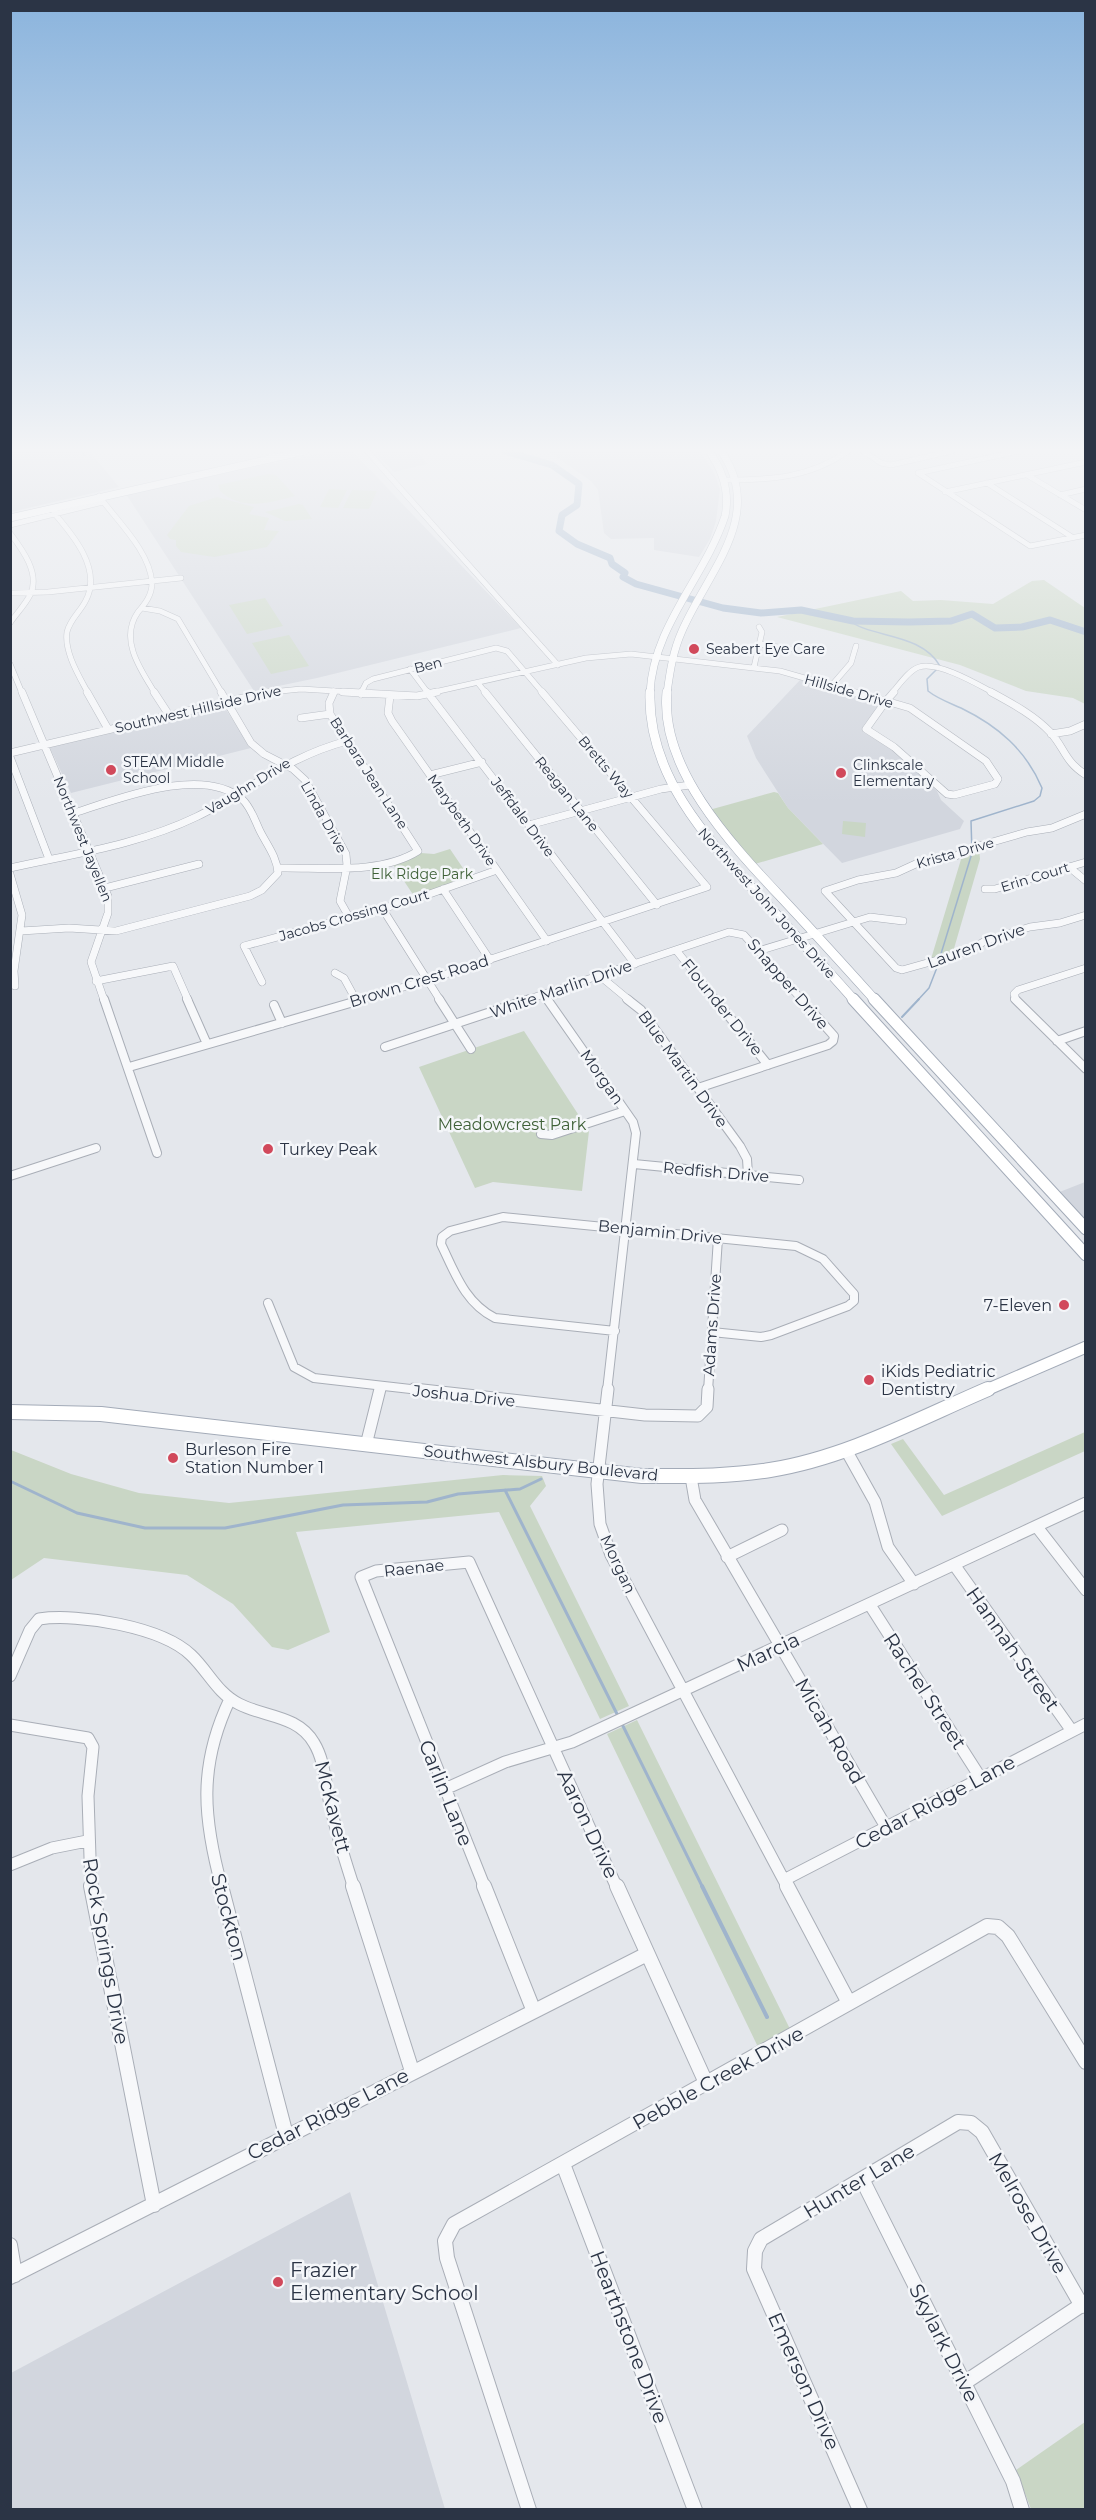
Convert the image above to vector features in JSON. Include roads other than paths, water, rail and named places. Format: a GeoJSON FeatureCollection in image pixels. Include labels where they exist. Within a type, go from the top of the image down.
{"type":"FeatureCollection","features":[{"type":"Feature","properties":{"kind":"main road","name":"Northwest John Jones Drive"},"geometry":{"type":"LineString","coordinates":[[699,569],[656,656],[650,703],[661,759],[674,787],[708,838],[1086,1255]]}},
{"type":"Feature","properties":{"kind":"main road","name":"Northwest John Jones Drive"},"geometry":{"type":"LineString","coordinates":[[714,569],[671,658],[666,694],[669,728],[678,758],[690,785],[724,834],[1086,1229]]}},
{"type":"Feature","properties":{"kind":"main road","name":"Southwest Alsbury Boulevard"},"geometry":{"type":"LineString","coordinates":[[10,1412],[90,1413],[598,1472],[691,1477],[771,1470],[846,1450],[1086,1347]]}},
{"type":"Feature","properties":{"kind":"street"},"geometry":{"type":"LineString","coordinates":[[10,623],[32,593],[33,576],[29,569]]}},
{"type":"Feature","properties":{"kind":"street"},"geometry":{"type":"LineString","coordinates":[[88,569],[92,576],[92,588],[69,626],[67,636],[81,677],[108,729]]}},
{"type":"Feature","properties":{"kind":"street"},"geometry":{"type":"LineString","coordinates":[[145,569],[152,582],[149,597],[130,627],[133,653],[169,715]]}},
{"type":"Feature","properties":{"kind":"street"},"geometry":{"type":"LineString","coordinates":[[472,569],[558,665]]}},
{"type":"Feature","properties":{"kind":"street"},"geometry":{"type":"LineString","coordinates":[[10,593],[92,588],[182,578]]}},
{"type":"Feature","properties":{"kind":"street","name":"Linda Drive"},"geometry":{"type":"LineString","coordinates":[[142,608],[160,611],[178,619],[256,748],[263,755],[299,772],[305,780],[343,845],[347,866],[340,901],[350,916]]}},
{"type":"Feature","properties":{"kind":"street"},"geometry":{"type":"LineString","coordinates":[[754,667],[762,632],[759,627]]}},
{"type":"Feature","properties":{"kind":"street"},"geometry":{"type":"LineString","coordinates":[[760,644],[790,649]]}},
{"type":"Feature","properties":{"kind":"street"},"geometry":{"type":"LineString","coordinates":[[832,685],[851,663],[856,646]]}},
{"type":"Feature","properties":{"kind":"street","name":"Ben"},"geometry":{"type":"LineString","coordinates":[[360,694],[369,680],[502,649]]}},
{"type":"Feature","properties":{"kind":"street","name":"Bretts Way"},"geometry":{"type":"LineString","coordinates":[[502,649],[526,672],[707,887]]}},
{"type":"Feature","properties":{"kind":"street","name":"Southwest Hillside Drive"},"geometry":{"type":"LineString","coordinates":[[10,755],[108,729],[285,689],[390,696],[430,694],[606,655],[671,658]]}},
{"type":"Feature","properties":{"kind":"street","name":"Hillside Drive"},"geometry":{"type":"LineString","coordinates":[[671,658],[754,667],[832,685],[887,702],[922,714],[993,768],[998,782],[954,795],[947,794],[894,747],[867,731],[867,726],[887,702]]}},
{"type":"Feature","properties":{"kind":"street","name":"Northwest Jayellen"},"geometry":{"type":"LineString","coordinates":[[10,664],[105,888],[109,913],[91,962],[157,1153]]}},
{"type":"Feature","properties":{"kind":"street"},"geometry":{"type":"LineString","coordinates":[[887,702],[920,666],[929,666],[946,672],[983,686],[1041,724],[1052,734],[1066,759],[1085,774]]}},
{"type":"Feature","properties":{"kind":"street","name":"Jeffdale Drive"},"geometry":{"type":"LineString","coordinates":[[410,669],[635,964]]}},
{"type":"Feature","properties":{"kind":"street","name":"Reagan Lane"},"geometry":{"type":"LineString","coordinates":[[478,683],[657,905]]}},
{"type":"Feature","properties":{"kind":"street","name":"Barbara Jean Lane"},"geometry":{"type":"LineString","coordinates":[[334,691],[328,703],[330,714],[418,849],[417,852],[381,863],[347,866]]}},
{"type":"Feature","properties":{"kind":"street","name":"Marybeth Drive"},"geometry":{"type":"LineString","coordinates":[[390,696],[388,712],[392,722],[547,941]]}},
{"type":"Feature","properties":{"kind":"street"},"geometry":{"type":"LineString","coordinates":[[301,718],[330,714]]}},
{"type":"Feature","properties":{"kind":"street"},"geometry":{"type":"LineString","coordinates":[[1052,734],[1070,731],[1086,724]]}},
{"type":"Feature","properties":{"kind":"street","name":"Vaughn Drive"},"geometry":{"type":"LineString","coordinates":[[10,868],[170,828],[198,816],[282,763],[318,747],[347,741]]}},
{"type":"Feature","properties":{"kind":"street"},"geometry":{"type":"LineString","coordinates":[[10,755],[49,859]]}},
{"type":"Feature","properties":{"kind":"street"},"geometry":{"type":"LineString","coordinates":[[430,775],[482,762]]}},
{"type":"Feature","properties":{"kind":"street"},"geometry":{"type":"LineString","coordinates":[[21,931],[69,928],[101,932],[136,927],[250,896],[273,879],[278,868],[278,861],[242,798],[208,785],[176,785],[74,813]]}},
{"type":"Feature","properties":{"kind":"street"},"geometry":{"type":"LineString","coordinates":[[529,825],[632,797],[690,785]]}},
{"type":"Feature","properties":{"kind":"street","name":"Krista Drive"},"geometry":{"type":"LineString","coordinates":[[852,922],[825,891],[858,880],[896,873],[920,862],[956,856],[968,849],[1052,828],[1086,814]]}},
{"type":"Feature","properties":{"kind":"street","name":"Erin Court"},"geometry":{"type":"LineString","coordinates":[[985,889],[1086,862]]}},
{"type":"Feature","properties":{"kind":"street"},"geometry":{"type":"LineString","coordinates":[[105,888],[199,864]]}},
{"type":"Feature","properties":{"kind":"street"},"geometry":{"type":"LineString","coordinates":[[278,868],[347,866]]}},
{"type":"Feature","properties":{"kind":"street"},"geometry":{"type":"LineString","coordinates":[[1070,867],[1086,881]]}},
{"type":"Feature","properties":{"kind":"street","name":"Jacobs Crossing Court"},"geometry":{"type":"LineString","coordinates":[[262,982],[244,946],[382,908],[497,870]]}},
{"type":"Feature","properties":{"kind":"street"},"geometry":{"type":"LineString","coordinates":[[10,874],[22,907],[21,931],[12,959],[15,987]]}},
{"type":"Feature","properties":{"kind":"street","name":"Brown Crest Road"},"geometry":{"type":"LineString","coordinates":[[129,1067],[428,980],[707,887]]}},
{"type":"Feature","properties":{"kind":"street"},"geometry":{"type":"LineString","coordinates":[[443,889],[490,960]]}},
{"type":"Feature","properties":{"kind":"street"},"geometry":{"type":"LineString","coordinates":[[10,910],[22,907]]}},
{"type":"Feature","properties":{"kind":"street"},"geometry":{"type":"LineString","coordinates":[[382,908],[471,1048]]}},
{"type":"Feature","properties":{"kind":"street","name":"Lauren Drive"},"geometry":{"type":"LineString","coordinates":[[852,922],[896,968],[902,970],[966,952],[985,941],[1030,927],[1086,915]]}},
{"type":"Feature","properties":{"kind":"street"},"geometry":{"type":"LineString","coordinates":[[758,951],[870,917],[903,921]]}},
{"type":"Feature","properties":{"kind":"street","name":"White Marlin Drive"},"geometry":{"type":"LineString","coordinates":[[385,1047],[736,932]]}},
{"type":"Feature","properties":{"kind":"street","name":"Snapper Drive"},"geometry":{"type":"LineString","coordinates":[[736,932],[744,935],[834,1036],[833,1041],[768,1065]]}},
{"type":"Feature","properties":{"kind":"street","name":"Flounder Drive"},"geometry":{"type":"LineString","coordinates":[[676,950],[768,1065]]}},
{"type":"Feature","properties":{"kind":"street"},"geometry":{"type":"LineString","coordinates":[[96,981],[173,966],[207,1044]]}},
{"type":"Feature","properties":{"kind":"street"},"geometry":{"type":"LineString","coordinates":[[1086,968],[1018,990],[1014,994],[1015,999],[1086,1069]]}},
{"type":"Feature","properties":{"kind":"street"},"geometry":{"type":"LineString","coordinates":[[335,974],[344,978],[357,1001]]}},
{"type":"Feature","properties":{"kind":"street","name":"Blue Martin Drive"},"geometry":{"type":"LineString","coordinates":[[600,976],[641,1010],[741,1146],[747,1160],[748,1174]]}},
{"type":"Feature","properties":{"kind":"street","name":"Morgan"},"geometry":{"type":"LineString","coordinates":[[544,994],[625,1111],[636,1133],[628,1229],[598,1472],[597,1500],[600,1524],[611,1555],[849,2003]]}},
{"type":"Feature","properties":{"kind":"street"},"geometry":{"type":"LineString","coordinates":[[274,1005],[282,1023]]}},
{"type":"Feature","properties":{"kind":"street"},"geometry":{"type":"LineString","coordinates":[[1057,1041],[1086,1031]]}},
{"type":"Feature","properties":{"kind":"street"},"geometry":{"type":"LineString","coordinates":[[698,1088],[768,1065]]}},
{"type":"Feature","properties":{"kind":"street"},"geometry":{"type":"LineString","coordinates":[[930,1085],[949,1080]]}},
{"type":"Feature","properties":{"kind":"street"},"geometry":{"type":"LineString","coordinates":[[541,1134],[552,1135],[625,1111]]}},
{"type":"Feature","properties":{"kind":"street"},"geometry":{"type":"LineString","coordinates":[[10,1176],[96,1148]]}},
{"type":"Feature","properties":{"kind":"street","name":"Redfish Drive"},"geometry":{"type":"LineString","coordinates":[[634,1164],[799,1180]]}},
{"type":"Feature","properties":{"kind":"street","name":"Benjamin Drive"},"geometry":{"type":"LineString","coordinates":[[615,1331],[495,1318],[480,1312],[471,1304],[441,1244],[442,1237],[450,1231],[503,1217],[796,1246],[813,1251],[828,1260],[854,1294],[854,1301],[848,1306],[771,1335],[760,1337],[712,1332]]}},
{"type":"Feature","properties":{"kind":"street","name":"Adams Drive"},"geometry":{"type":"LineString","coordinates":[[704,1412],[718,1238]]}},
{"type":"Feature","properties":{"kind":"street","name":"Joshua Drive"},"geometry":{"type":"LineString","coordinates":[[268,1303],[294,1367],[314,1378],[606,1412],[698,1416],[704,1412]]}},
{"type":"Feature","properties":{"kind":"street"},"geometry":{"type":"LineString","coordinates":[[366,1445],[381,1386]]}},
{"type":"Feature","properties":{"kind":"street"},"geometry":{"type":"LineString","coordinates":[[846,1450],[875,1502],[888,1547],[914,1584]]}},
{"type":"Feature","properties":{"kind":"street","name":"Micah Road"},"geometry":{"type":"LineString","coordinates":[[691,1477],[695,1500],[886,1827]]}},
{"type":"Feature","properties":{"kind":"street","name":"Marcia"},"geometry":{"type":"LineString","coordinates":[[445,1789],[505,1762],[553,1748],[607,1726],[955,1566],[1086,1503]]}},
{"type":"Feature","properties":{"kind":"street"},"geometry":{"type":"LineString","coordinates":[[1037,1527],[1086,1590]]}},
{"type":"Feature","properties":{"kind":"street"},"geometry":{"type":"LineString","coordinates":[[727,1557],[782,1530]]}},
{"type":"Feature","properties":{"kind":"street","name":"Raenae"},"geometry":{"type":"LineString","coordinates":[[361,1576],[376,1571],[469,1562]]}},
{"type":"Feature","properties":{"kind":"street","name":"Aaron Drive"},"geometry":{"type":"LineString","coordinates":[[469,1562],[707,2085]]}},
{"type":"Feature","properties":{"kind":"street","name":"Hannah Street"},"geometry":{"type":"LineString","coordinates":[[955,1566],[1072,1731]]}},
{"type":"Feature","properties":{"kind":"street","name":"Carlin Lane"},"geometry":{"type":"LineString","coordinates":[[361,1576],[533,2009]]}},
{"type":"Feature","properties":{"kind":"street","name":"Rachel Street"},"geometry":{"type":"LineString","coordinates":[[870,1605],[980,1777]]}},
{"type":"Feature","properties":{"kind":"street","name":"McKavett"},"geometry":{"type":"LineString","coordinates":[[10,1676],[30,1630],[39,1619],[52,1617],[146,1630],[169,1639],[189,1652],[212,1683],[230,1700],[290,1720],[307,1734],[321,1754],[332,1815],[412,2071]]}},
{"type":"Feature","properties":{"kind":"street","name":"Stockton"},"geometry":{"type":"LineString","coordinates":[[230,1700],[215,1728],[207,1755],[205,1791],[209,1840],[286,2136]]}},
{"type":"Feature","properties":{"kind":"street","name":"Cedar Ridge Lane"},"geometry":{"type":"LineString","coordinates":[[784,1880],[1086,1724]]}},
{"type":"Feature","properties":{"kind":"street","name":"Rock Springs Drive"},"geometry":{"type":"LineString","coordinates":[[10,1725],[88,1737],[93,1747],[88,1797],[87,1841],[90,1883],[154,2205]]}},
{"type":"Feature","properties":{"kind":"street"},"geometry":{"type":"LineString","coordinates":[[10,1865],[52,1848],[87,1841]]}},
{"type":"Feature","properties":{"kind":"street","name":"Pebble Creek Drive"},"geometry":{"type":"LineString","coordinates":[[530,2510],[447,2258],[446,2241],[454,2224],[707,2085],[987,1926],[998,1927],[1008,1936],[1086,2062]]}},
{"type":"Feature","properties":{"kind":"street","name":"Cedar Ridge Lane"},"geometry":{"type":"LineString","coordinates":[[13,2276],[533,2009],[647,1954]]}},
{"type":"Feature","properties":{"kind":"street","name":"Hunter Lane"},"geometry":{"type":"LineString","coordinates":[[755,2251],[761,2239],[957,2122],[971,2123]]}},
{"type":"Feature","properties":{"kind":"street","name":"Melrose Drive"},"geometry":{"type":"LineString","coordinates":[[971,2123],[982,2132],[1084,2304]]}},
{"type":"Feature","properties":{"kind":"street","name":"Hearthstone Drive"},"geometry":{"type":"LineString","coordinates":[[563,2164],[695,2510]]}},
{"type":"Feature","properties":{"kind":"street","name":"Skylark Drive"},"geometry":{"type":"LineString","coordinates":[[862,2179],[1013,2481],[1022,2510]]}},
{"type":"Feature","properties":{"kind":"street"},"geometry":{"type":"LineString","coordinates":[[10,2245],[13,2276]]}},
{"type":"Feature","properties":{"kind":"street","name":"Emerson Drive"},"geometry":{"type":"LineString","coordinates":[[755,2251],[754,2269],[860,2510]]}},
{"type":"Feature","properties":{"kind":"street"},"geometry":{"type":"LineString","coordinates":[[964,2383],[1084,2304]]}},
{"type":"Feature","properties":{"kind":"waterway"},"geometry":{"type":"LineString","coordinates":[[619,569],[625,573],[623,577],[636,584],[723,608],[761,613],[801,610],[853,621],[951,621],[972,614],[995,628],[1022,627],[1050,620],[1086,632]]}},
{"type":"Feature","properties":{"kind":"waterway"},"geometry":{"type":"LineString","coordinates":[[849,620],[869,630],[908,641],[931,655],[940,666],[927,679],[928,691],[999,731],[1028,762],[1042,788],[1040,796],[1034,801],[971,821],[972,853],[936,970],[929,988],[918,1000]]}},
{"type":"Feature","properties":{"kind":"waterway"},"geometry":{"type":"LineString","coordinates":[[902,1017],[919,999]]}},
{"type":"Feature","properties":{"kind":"waterway"},"geometry":{"type":"LineString","coordinates":[[505,1490],[520,1489],[541,1479]]}},
{"type":"Feature","properties":{"kind":"waterway"},"geometry":{"type":"LineString","coordinates":[[10,1481],[77,1513],[145,1528],[225,1528],[343,1505],[427,1502],[458,1494],[505,1490]]}},
{"type":"Feature","properties":{"kind":"waterway"},"geometry":{"type":"LineString","coordinates":[[505,1490],[618,1716]]}},
{"type":"Feature","properties":{"kind":"waterway"},"geometry":{"type":"LineString","coordinates":[[622,1724],[703,1888]]}},
{"type":"Feature","properties":{"kind":"waterway"},"geometry":{"type":"LineString","coordinates":[[702,1886],[767,2017]]}},
{"type":"Feature","properties":{"kind":"place","name":"Seabert Eye Care"},"geometry":{"type":"Point","coordinates":[694,649]}},
{"type":"Feature","properties":{"kind":"place","name":"STEAM Middle School"},"geometry":{"type":"Point","coordinates":[111,770]}},
{"type":"Feature","properties":{"kind":"place","name":"Clinkscale Elementary"},"geometry":{"type":"Point","coordinates":[841,773]}},
{"type":"Feature","properties":{"kind":"place","name":"Turkey Peak"},"geometry":{"type":"Point","coordinates":[268,1149]}},
{"type":"Feature","properties":{"kind":"place","name":"7-Eleven"},"geometry":{"type":"Point","coordinates":[1064,1305]}},
{"type":"Feature","properties":{"kind":"place","name":"iKids Pediatric Dentistry"},"geometry":{"type":"Point","coordinates":[869,1380]}},
{"type":"Feature","properties":{"kind":"place","name":"Burleson Fire Station Number 1"},"geometry":{"type":"Point","coordinates":[173,1458]}},
{"type":"Feature","properties":{"kind":"place","name":"Frazier Elementary School"},"geometry":{"type":"Point","coordinates":[278,2282]}},
{"type":"Feature","properties":{"kind":"park label","name":"Elk Ridge Park"},"geometry":{"type":"Point","coordinates":[422,874]}},
{"type":"Feature","properties":{"kind":"park label","name":"Meadowcrest Park"},"geometry":{"type":"Point","coordinates":[512,1124]}}]}
